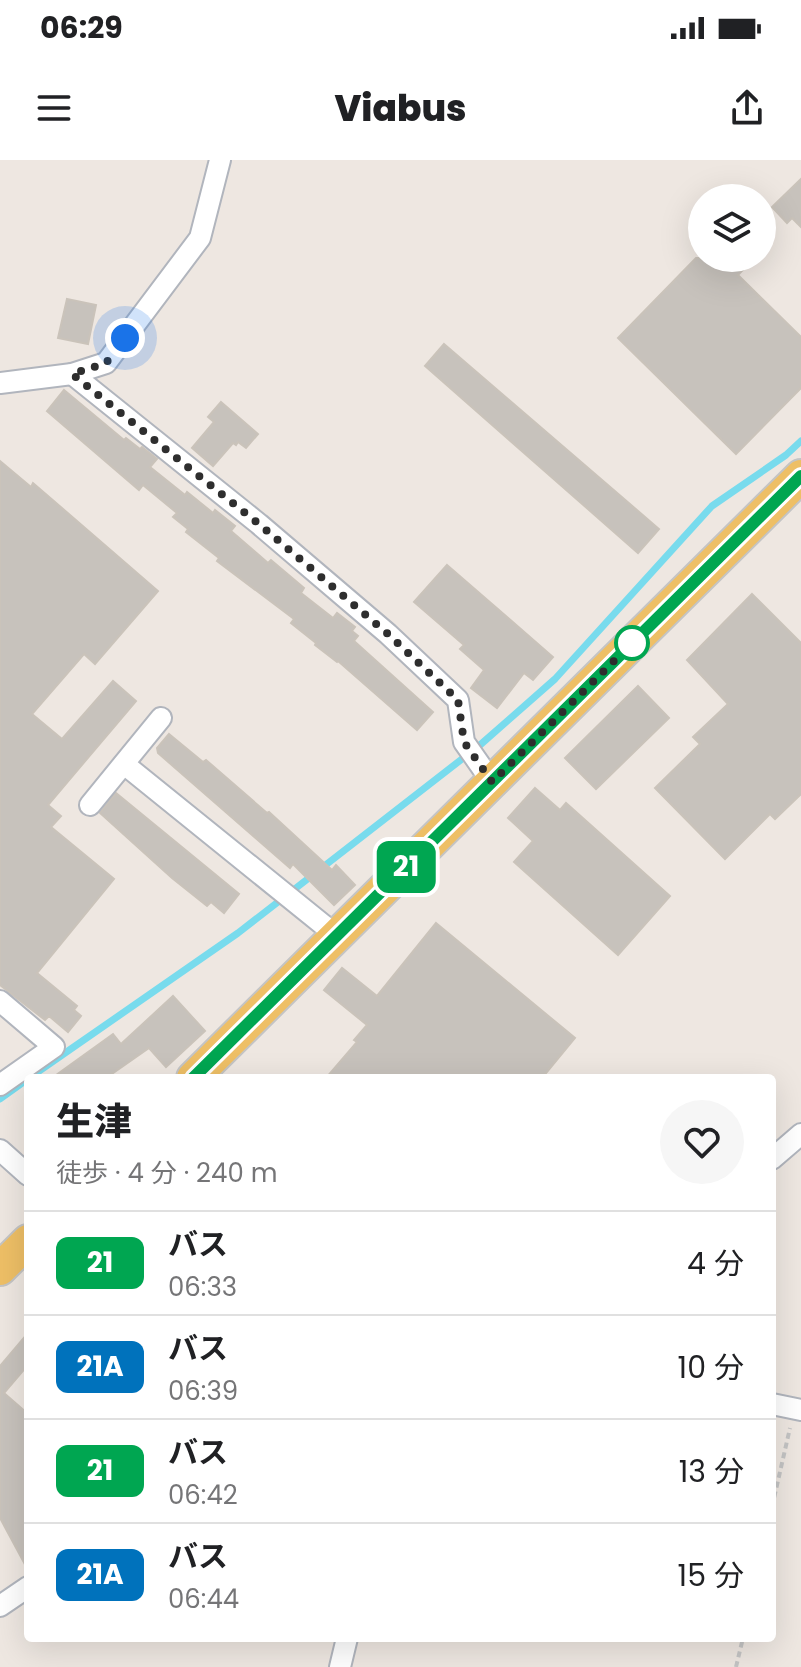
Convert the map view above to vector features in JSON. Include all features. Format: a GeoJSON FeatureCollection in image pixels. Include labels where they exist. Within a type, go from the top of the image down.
{"type":"FeatureCollection","features":[{"type":"Feature","properties":{"kind":"main road"},"geometry":{"type":"LineString","coordinates":[[197,1074],[801,476]]}},
{"type":"Feature","properties":{"kind":"main road"},"geometry":{"type":"LineString","coordinates":[[0,1269],[24,1245]]}},
{"type":"Feature","properties":{"kind":"street"},"geometry":{"type":"LineString","coordinates":[[0,383],[72,374],[106,363],[200,238],[220,160]]}},
{"type":"Feature","properties":{"kind":"street"},"geometry":{"type":"LineString","coordinates":[[72,374],[259,524],[388,634],[458,700],[464,742],[492,782]]}},
{"type":"Feature","properties":{"kind":"street"},"geometry":{"type":"LineString","coordinates":[[90,805],[161,718]]}},
{"type":"Feature","properties":{"kind":"street"},"geometry":{"type":"LineString","coordinates":[[124,764],[337,936]]}},
{"type":"Feature","properties":{"kind":"street"},"geometry":{"type":"LineString","coordinates":[[0,1001],[54,1047],[0,1085]]}},
{"type":"Feature","properties":{"kind":"street"},"geometry":{"type":"LineString","coordinates":[[776,1156],[801,1134]]}},
{"type":"Feature","properties":{"kind":"street"},"geometry":{"type":"LineString","coordinates":[[0,1150],[24,1171]]}},
{"type":"Feature","properties":{"kind":"street"},"geometry":{"type":"LineString","coordinates":[[776,1405],[798,1409]]}},
{"type":"Feature","properties":{"kind":"street"},"geometry":{"type":"LineString","coordinates":[[0,1606],[24,1590]]}},
{"type":"Feature","properties":{"kind":"street"},"geometry":{"type":"LineString","coordinates":[[340,1667],[346,1642]]}},
{"type":"Feature","properties":{"kind":"path"},"geometry":{"type":"LineString","coordinates":[[776,1492],[798,1409]]}},
{"type":"Feature","properties":{"kind":"path"},"geometry":{"type":"LineString","coordinates":[[736,1667],[742,1642]]}},
{"type":"Feature","properties":{"kind":"building"},"geometry":{"type":"Polygon","coordinates":[[[801,179],[801,227],[792,218],[787,223],[776,211],[776,203],[801,179]]]}},
{"type":"Feature","properties":{"kind":"building"},"geometry":{"type":"Polygon","coordinates":[[[688,266],[688,272],[741,272],[738,275],[801,337],[801,388],[736,454],[618,338],[688,266]]]}},
{"type":"Feature","properties":{"kind":"building"},"geometry":{"type":"Polygon","coordinates":[[[67,299],[96,305],[88,344],[58,338],[67,299]]]}},
{"type":"Feature","properties":{"kind":"building"},"geometry":{"type":"Polygon","coordinates":[[[444,344],[659,529],[638,553],[425,366],[444,344]]]}},
{"type":"Feature","properties":{"kind":"building"},"geometry":{"type":"Polygon","coordinates":[[[64,390],[124,440],[126,438],[140,449],[142,447],[157,459],[150,467],[185,495],[187,492],[235,526],[231,531],[268,563],[271,560],[304,588],[301,593],[333,618],[337,613],[355,627],[352,631],[358,636],[354,641],[433,712],[417,730],[338,661],[315,645],[291,623],[294,619],[217,561],[219,558],[186,532],[188,529],[173,517],[177,513],[143,485],[139,490],[47,411],[64,390]]]}},
{"type":"Feature","properties":{"kind":"building"},"geometry":{"type":"Polygon","coordinates":[[[221,402],[258,434],[246,448],[238,442],[236,445],[233,443],[213,466],[192,448],[214,422],[208,417],[221,402]]]}},
{"type":"Feature","properties":{"kind":"building"},"geometry":{"type":"Polygon","coordinates":[[[0,461],[31,487],[33,483],[158,591],[95,664],[84,654],[32,714],[62,739],[113,681],[136,701],[48,805],[61,816],[51,827],[114,879],[37,973],[77,1006],[74,1010],[81,1016],[68,1032],[49,1016],[45,1020],[0,985],[0,461]]]}},
{"type":"Feature","properties":{"kind":"building"},"geometry":{"type":"Polygon","coordinates":[[[447,565],[553,657],[533,680],[524,673],[497,708],[471,688],[484,670],[460,649],[464,645],[414,602],[447,565]]]}},
{"type":"Feature","properties":{"kind":"building"},"geometry":{"type":"Polygon","coordinates":[[[752,594],[801,643],[801,794],[775,819],[770,814],[725,859],[655,788],[700,744],[693,737],[728,704],[687,660],[752,594]]]}},
{"type":"Feature","properties":{"kind":"building"},"geometry":{"type":"Polygon","coordinates":[[[638,686],[669,718],[596,789],[565,758],[638,686]]]}},
{"type":"Feature","properties":{"kind":"building"},"geometry":{"type":"Polygon","coordinates":[[[169,734],[269,812],[332,870],[336,865],[355,885],[334,905],[293,864],[290,868],[158,753],[157,748],[169,734]]]}},
{"type":"Feature","properties":{"kind":"building"},"geometry":{"type":"Polygon","coordinates":[[[535,788],[560,810],[566,803],[670,896],[618,955],[514,862],[533,841],[508,818],[535,788]]]}},
{"type":"Feature","properties":{"kind":"building"},"geometry":{"type":"Polygon","coordinates":[[[116,793],[239,894],[224,913],[211,902],[207,906],[172,878],[100,813],[116,793]]]}},
{"type":"Feature","properties":{"kind":"building"},"geometry":{"type":"Polygon","coordinates":[[[436,923],[575,1038],[545,1074],[329,1074],[357,1042],[354,1040],[367,1025],[324,990],[342,968],[377,996],[436,923]]]}},
{"type":"Feature","properties":{"kind":"building"},"geometry":{"type":"Polygon","coordinates":[[[173,996],[205,1031],[166,1067],[149,1048],[112,1074],[58,1074],[113,1034],[121,1044],[173,996]]]}},
{"type":"Feature","properties":{"kind":"building"},"geometry":{"type":"Polygon","coordinates":[[[24,1338],[24,1370],[4,1393],[24,1410],[24,1563],[0,1518],[0,1366],[24,1338]]]}},
{"type":"Feature","properties":{"kind":"waterway"},"geometry":{"type":"LineString","coordinates":[[35,1074],[238,933],[480,745],[555,679],[712,506],[786,455],[801,441]]}},
{"type":"Feature","properties":{"kind":"waterway"},"geometry":{"type":"LineString","coordinates":[[0,1099],[24,1082]]}},
{"type":"Feature","properties":{"kind":"bus line","name":"21"},"geometry":{"type":"LineString","coordinates":[[197,1074],[801,476]]}},
{"type":"Feature","properties":{"kind":"route"},"geometry":{"type":"LineString","coordinates":[[125,338],[106,363],[72,374],[259,524],[388,634],[458,700],[464,742],[492,782],[632,643]]}}]}
